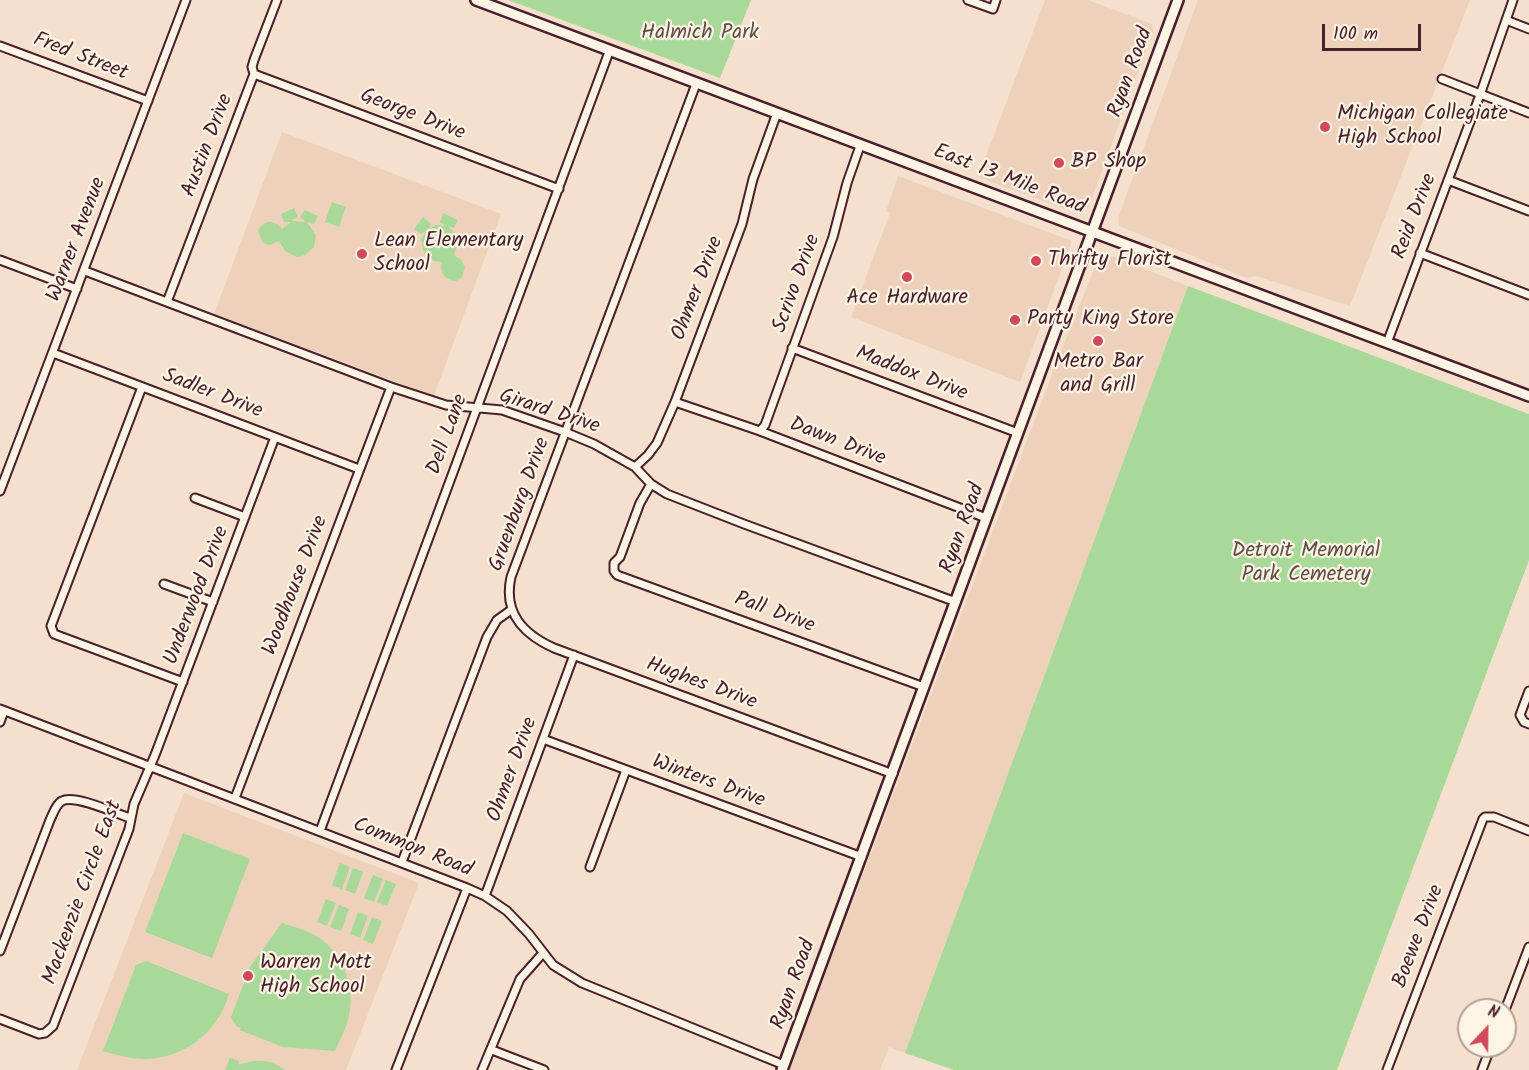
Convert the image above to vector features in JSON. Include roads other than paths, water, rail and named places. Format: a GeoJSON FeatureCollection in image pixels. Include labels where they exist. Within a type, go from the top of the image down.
{"type":"FeatureCollection","features":[{"type":"Feature","properties":{"kind":"main road","name":"East 13 Mile Road"},"geometry":{"type":"LineString","coordinates":[[476,0],[609,52],[1529,396]]}},
{"type":"Feature","properties":{"kind":"main road","name":"Ryan Road"},"geometry":{"type":"LineString","coordinates":[[783,1067],[1178,0]]}},
{"type":"Feature","properties":{"kind":"street","name":"Warner Avenue"},"geometry":{"type":"LineString","coordinates":[[0,491],[3,475],[54,353],[186,0]]}},
{"type":"Feature","properties":{"kind":"street","name":"Austin Drive"},"geometry":{"type":"LineString","coordinates":[[167,303],[254,74],[252,67],[254,60],[277,0]]}},
{"type":"Feature","properties":{"kind":"street"},"geometry":{"type":"LineString","coordinates":[[968,0],[993,9],[996,0]]}},
{"type":"Feature","properties":{"kind":"street","name":"Reid Drive"},"geometry":{"type":"LineString","coordinates":[[1387,343],[1513,0]]}},
{"type":"Feature","properties":{"kind":"street"},"geometry":{"type":"LineString","coordinates":[[1506,20],[1529,29]]}},
{"type":"Feature","properties":{"kind":"street","name":"Fred Street"},"geometry":{"type":"LineString","coordinates":[[0,46],[148,101]]}},
{"type":"Feature","properties":{"kind":"street","name":"Dell Lane"},"geometry":{"type":"LineString","coordinates":[[320,831],[609,52]]}},
{"type":"Feature","properties":{"kind":"street","name":"George Drive"},"geometry":{"type":"LineString","coordinates":[[254,74],[559,189]]}},
{"type":"Feature","properties":{"kind":"street"},"geometry":{"type":"LineString","coordinates":[[1442,79],[1529,113]]}},
{"type":"Feature","properties":{"kind":"street","name":"Gruenburg Drive"},"geometry":{"type":"LineString","coordinates":[[511,610],[508,598],[511,577],[696,84]]}},
{"type":"Feature","properties":{"kind":"street","name":"Ohmer Drive"},"geometry":{"type":"LineString","coordinates":[[636,467],[657,443],[675,402],[742,224],[753,179],[777,113]]}},
{"type":"Feature","properties":{"kind":"street","name":"Scrivo Drive"},"geometry":{"type":"LineString","coordinates":[[760,432],[765,425],[833,237],[847,183],[860,146]]}},
{"type":"Feature","properties":{"kind":"street"},"geometry":{"type":"LineString","coordinates":[[1448,180],[1529,211]]}},
{"type":"Feature","properties":{"kind":"street"},"geometry":{"type":"LineString","coordinates":[[1420,253],[1529,295]]}},
{"type":"Feature","properties":{"kind":"street"},"geometry":{"type":"LineString","coordinates":[[0,260],[77,289]]}},
{"type":"Feature","properties":{"kind":"street","name":"Girard Drive"},"geometry":{"type":"LineString","coordinates":[[85,271],[391,387],[446,405],[501,410],[565,432],[610,452],[636,467],[651,484],[667,494],[956,602]]}},
{"type":"Feature","properties":{"kind":"street","name":"Maddox Drive"},"geometry":{"type":"LineString","coordinates":[[792,348],[1018,433]]}},
{"type":"Feature","properties":{"kind":"street","name":"Sadler Drive"},"geometry":{"type":"LineString","coordinates":[[54,353],[359,469]]}},
{"type":"Feature","properties":{"kind":"street"},"geometry":{"type":"LineString","coordinates":[[142,387],[52,622],[52,630],[54,634],[183,682]]}},
{"type":"Feature","properties":{"kind":"street","name":"Woodhouse Drive"},"geometry":{"type":"LineString","coordinates":[[235,798],[391,387]]}},
{"type":"Feature","properties":{"kind":"street","name":"Dawn Drive"},"geometry":{"type":"LineString","coordinates":[[675,402],[987,519]]}},
{"type":"Feature","properties":{"kind":"street","name":"Underwood Drive"},"geometry":{"type":"LineString","coordinates":[[150,766],[275,436]]}},
{"type":"Feature","properties":{"kind":"street","name":"Pall Drive"},"geometry":{"type":"LineString","coordinates":[[651,484],[640,503],[620,557],[614,563],[614,571],[617,575],[924,687]]}},
{"type":"Feature","properties":{"kind":"street"},"geometry":{"type":"LineString","coordinates":[[195,498],[245,517]]}},
{"type":"Feature","properties":{"kind":"street"},"geometry":{"type":"LineString","coordinates":[[164,584],[213,602]]}},
{"type":"Feature","properties":{"kind":"street"},"geometry":{"type":"LineString","coordinates":[[402,862],[487,637],[497,620],[511,610]]}},
{"type":"Feature","properties":{"kind":"street","name":"Hughes Drive"},"geometry":{"type":"LineString","coordinates":[[511,610],[527,633],[539,642],[893,774]]}},
{"type":"Feature","properties":{"kind":"street","name":"Ohmer Drive"},"geometry":{"type":"LineString","coordinates":[[485,896],[574,656]]}},
{"type":"Feature","properties":{"kind":"street"},"geometry":{"type":"LineString","coordinates":[[1529,691],[1521,718],[1529,724]]}},
{"type":"Feature","properties":{"kind":"street"},"geometry":{"type":"LineString","coordinates":[[0,722],[2,710]]}},
{"type":"Feature","properties":{"kind":"street","name":"Common Road"},"geometry":{"type":"LineString","coordinates":[[2,710],[402,862],[485,896],[518,921],[553,965],[582,983],[783,1067]]}},
{"type":"Feature","properties":{"kind":"street","name":"Winters Drive"},"geometry":{"type":"LineString","coordinates":[[543,739],[862,857]]}},
{"type":"Feature","properties":{"kind":"street","name":"Mackenzie Circle East"},"geometry":{"type":"LineString","coordinates":[[0,1019],[33,1033],[45,1033],[55,1020],[129,829],[134,804],[150,766]]}},
{"type":"Feature","properties":{"kind":"street"},"geometry":{"type":"LineString","coordinates":[[590,867],[626,770]]}},
{"type":"Feature","properties":{"kind":"street"},"geometry":{"type":"LineString","coordinates":[[0,951],[50,820],[59,804],[67,800],[81,801],[130,819]]}},
{"type":"Feature","properties":{"kind":"street","name":"Boewe Drive"},"geometry":{"type":"LineString","coordinates":[[1387,1070],[1476,835],[1485,817],[1494,817],[1529,831]]}},
{"type":"Feature","properties":{"kind":"street"},"geometry":{"type":"LineString","coordinates":[[396,1070],[467,888]]}},
{"type":"Feature","properties":{"kind":"street"},"geometry":{"type":"LineString","coordinates":[[1510,998],[1529,947]]}},
{"type":"Feature","properties":{"kind":"street"},"geometry":{"type":"LineString","coordinates":[[482,1070],[520,979],[543,953]]}},
{"type":"Feature","properties":{"kind":"street"},"geometry":{"type":"LineString","coordinates":[[492,1050],[544,1070]]}},
{"type":"Feature","properties":{"kind":"place","name":"Michigan Collegiate High School"},"geometry":{"type":"Point","coordinates":[1325,127]}},
{"type":"Feature","properties":{"kind":"place","name":"BP Shop"},"geometry":{"type":"Point","coordinates":[1059,163]}},
{"type":"Feature","properties":{"kind":"place","name":"Lean Elementary School"},"geometry":{"type":"Point","coordinates":[362,254]}},
{"type":"Feature","properties":{"kind":"place","name":"Thrifty Florist"},"geometry":{"type":"Point","coordinates":[1036,261]}},
{"type":"Feature","properties":{"kind":"place","name":"Ace Hardware"},"geometry":{"type":"Point","coordinates":[907,277]}},
{"type":"Feature","properties":{"kind":"place","name":"Party King Store"},"geometry":{"type":"Point","coordinates":[1015,320]}},
{"type":"Feature","properties":{"kind":"place","name":"Metro Bar and Grill"},"geometry":{"type":"Point","coordinates":[1098,341]}},
{"type":"Feature","properties":{"kind":"place","name":"Warren Mott High School"},"geometry":{"type":"Point","coordinates":[248,976]}},
{"type":"Feature","properties":{"kind":"park label","name":"Halmich Park"},"geometry":{"type":"Point","coordinates":[700,34]}},
{"type":"Feature","properties":{"kind":"park label","name":"Detroit Memorial Park Cemetery"},"geometry":{"type":"Point","coordinates":[1306,564]}}]}
